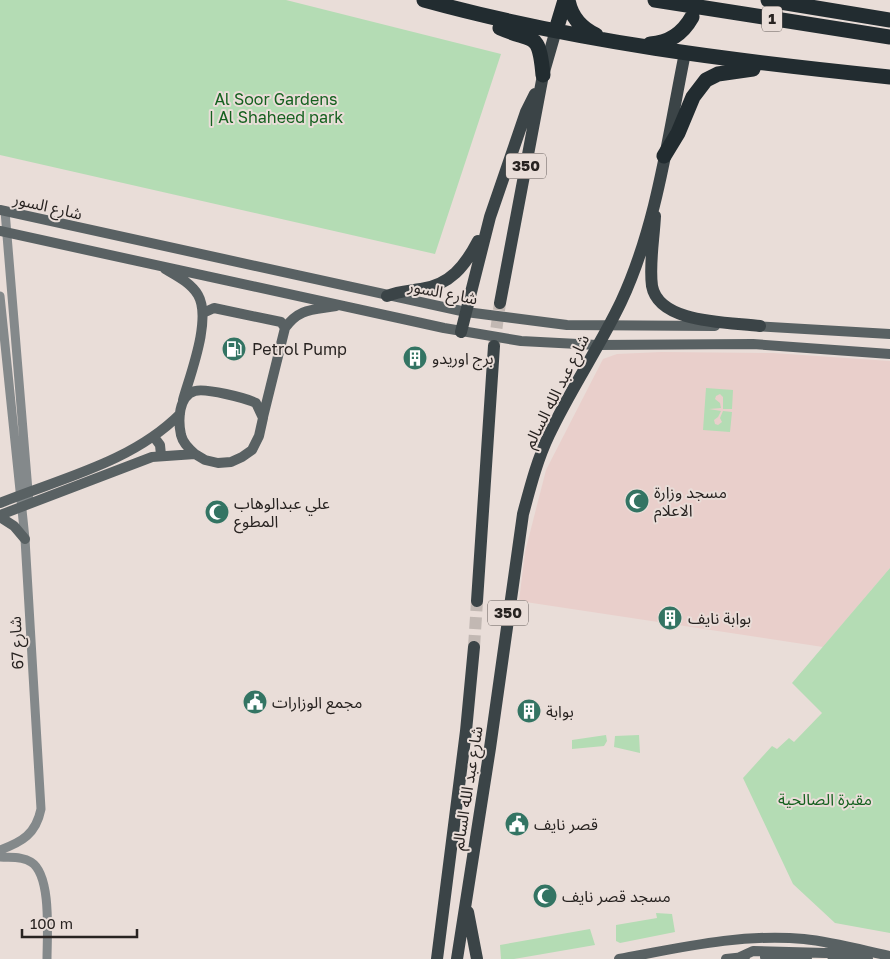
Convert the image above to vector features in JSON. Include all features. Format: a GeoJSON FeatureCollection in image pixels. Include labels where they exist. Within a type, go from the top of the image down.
{"type":"FeatureCollection","features":[{"type":"Feature","properties":{"kind":"highway"},"geometry":{"type":"LineString","coordinates":[[424,0],[484,16],[685,53],[782,66],[890,76]]}},
{"type":"Feature","properties":{"kind":"highway","name":"1"},"geometry":{"type":"LineString","coordinates":[[655,0],[890,37]]}},
{"type":"Feature","properties":{"kind":"highway"},"geometry":{"type":"LineString","coordinates":[[636,44],[665,41],[688,27],[695,0]]}},
{"type":"Feature","properties":{"kind":"highway","name":"1"},"geometry":{"type":"LineString","coordinates":[[768,0],[890,20]]}},
{"type":"Feature","properties":{"kind":"highway"},"geometry":{"type":"LineString","coordinates":[[566,4],[585,29],[612,40]]}},
{"type":"Feature","properties":{"kind":"highway","name":"350"},"geometry":{"type":"LineString","coordinates":[[556,30],[566,4]]}},
{"type":"Feature","properties":{"kind":"highway"},"geometry":{"type":"LineString","coordinates":[[484,16],[502,29],[528,36],[536,42],[541,52],[541,82]]}},
{"type":"Feature","properties":{"kind":"highway","name":"350"},"geometry":{"type":"LineString","coordinates":[[685,53],[688,27]]}},
{"type":"Feature","properties":{"kind":"highway"},"geometry":{"type":"LineString","coordinates":[[664,156],[678,133],[693,97],[706,80],[732,71],[782,66]]}},
{"type":"Feature","properties":{"kind":"main road","name":"350"},"geometry":{"type":"LineString","coordinates":[[500,303],[541,82],[556,30]]}},
{"type":"Feature","properties":{"kind":"main road","name":"شارع عبد الله السالم"},"geometry":{"type":"LineString","coordinates":[[457,959],[490,748],[523,514],[532,478],[548,436],[621,302],[638,258],[656,196],[685,53]]}},
{"type":"Feature","properties":{"kind":"main road"},"geometry":{"type":"LineString","coordinates":[[461,332],[490,217],[528,105],[541,82]]}},
{"type":"Feature","properties":{"kind":"main road"},"geometry":{"type":"LineString","coordinates":[[656,196],[652,278],[658,299],[666,308],[677,314],[760,326]]}},
{"type":"Feature","properties":{"kind":"main road","name":"شارع السور"},"geometry":{"type":"LineString","coordinates":[[3,211],[387,296],[466,312],[525,321],[607,326],[760,326],[890,334]]}},
{"type":"Feature","properties":{"kind":"main road"},"geometry":{"type":"LineString","coordinates":[[387,296],[398,292],[436,286],[452,278],[466,262],[490,217]]}},
{"type":"Feature","properties":{"kind":"main road","name":"شارع السور"},"geometry":{"type":"LineString","coordinates":[[4,231],[461,332],[521,341],[597,345],[752,344],[890,354]]}},
{"type":"Feature","properties":{"kind":"main road"},"geometry":{"type":"LineString","coordinates":[[160,266],[188,284],[198,295],[203,313],[199,338],[180,414],[181,437],[195,454],[205,460],[218,463],[242,457],[252,450],[259,436],[285,328],[293,316],[305,311],[343,305]]}},
{"type":"Feature","properties":{"kind":"main road"},"geometry":{"type":"LineString","coordinates":[[203,313],[214,308],[281,322],[285,328]]}},
{"type":"Feature","properties":{"kind":"main road"},"geometry":{"type":"LineString","coordinates":[[868,332],[890,329]]}},
{"type":"Feature","properties":{"kind":"main road","name":"350"},"geometry":{"type":"LineString","coordinates":[[477,601],[494,346]]}},
{"type":"Feature","properties":{"kind":"main road"},"geometry":{"type":"LineString","coordinates":[[182,403],[188,395],[196,391],[205,391],[250,400],[260,410],[263,418]]}},
{"type":"Feature","properties":{"kind":"main road"},"geometry":{"type":"LineString","coordinates":[[0,503],[130,452],[154,437],[180,414]]}},
{"type":"Feature","properties":{"kind":"main road"},"geometry":{"type":"LineString","coordinates":[[154,437],[160,445],[161,455]]}},
{"type":"Feature","properties":{"kind":"main road"},"geometry":{"type":"LineString","coordinates":[[25,538],[14,526],[0,516],[133,463],[161,455],[195,454]]}},
{"type":"Feature","properties":{"kind":"main road","name":"شارع عبد الله السالم"},"geometry":{"type":"LineString","coordinates":[[436,959],[466,731],[474,647]]}},
{"type":"Feature","properties":{"kind":"main road"},"geometry":{"type":"LineString","coordinates":[[446,959],[451,910],[448,878]]}},
{"type":"Feature","properties":{"kind":"main road"},"geometry":{"type":"LineString","coordinates":[[466,896],[477,959]]}},
{"type":"Feature","properties":{"kind":"main road"},"geometry":{"type":"LineString","coordinates":[[619,959],[741,940],[804,939],[831,955],[840,951],[868,959]]}},
{"type":"Feature","properties":{"kind":"main road"},"geometry":{"type":"LineString","coordinates":[[740,958],[753,951],[840,951],[890,956]]}},
{"type":"Feature","properties":{"kind":"main road"},"geometry":{"type":"LineString","coordinates":[[726,959],[807,959]]}},
{"type":"Feature","properties":{"kind":"street","name":"شارع 67"},"geometry":{"type":"LineString","coordinates":[[0,850],[27,837],[38,823],[41,809],[24,494],[3,211]]}},
{"type":"Feature","properties":{"kind":"street","name":"شارع 67"},"geometry":{"type":"LineString","coordinates":[[0,296],[24,494]]}},
{"type":"Feature","properties":{"kind":"street"},"geometry":{"type":"LineString","coordinates":[[0,857],[24,859],[32,862],[42,876],[46,917],[47,959]]}},
{"type":"Feature","properties":{"kind":"shaded area"},"geometry":{"type":"Polygon","coordinates":[[[661,352],[773,353],[890,361],[890,568],[823,647],[519,601],[525,552],[546,470],[603,359],[617,354],[661,352]]]}},
{"type":"Feature","properties":{"kind":"green space","name":"Al Soor Gardens | Al Shaheed park"},"geometry":{"type":"Polygon","coordinates":[[[0,0],[286,0],[501,54],[435,254],[0,155],[0,0]]]}},
{"type":"Feature","properties":{"kind":"green space"},"geometry":{"type":"Polygon","coordinates":[[[706,388],[733,390],[732,409],[723,409],[723,397],[720,394],[715,399],[720,403],[721,408],[709,409],[721,411],[714,420],[715,424],[718,425],[722,422],[720,418],[723,411],[732,412],[730,432],[703,430],[706,388]]]}},
{"type":"Feature","properties":{"kind":"green space","name":"مقبرة الصالحية"},"geometry":{"type":"Polygon","coordinates":[[[890,568],[890,933],[835,923],[793,884],[743,778],[772,746],[777,749],[789,738],[794,742],[822,713],[792,683],[890,568]]]}},
{"type":"Feature","properties":{"kind":"green space"},"geometry":{"type":"Polygon","coordinates":[[[606,735],[607,741],[604,746],[572,749],[572,740],[606,735]]]}},
{"type":"Feature","properties":{"kind":"green space"},"geometry":{"type":"Polygon","coordinates":[[[639,735],[640,753],[614,747],[615,736],[639,735]]]}},
{"type":"Feature","properties":{"kind":"green space"},"geometry":{"type":"Polygon","coordinates":[[[656,913],[672,914],[675,932],[620,943],[616,941],[616,925],[657,918],[656,913]]]}},
{"type":"Feature","properties":{"kind":"green space"},"geometry":{"type":"Polygon","coordinates":[[[590,929],[595,945],[514,959],[501,959],[500,945],[590,929]]]}},
{"type":"Feature","properties":{"kind":"tunnel"},"geometry":{"type":"LineString","coordinates":[[494,346],[500,303]]}},
{"type":"Feature","properties":{"kind":"tunnel"},"geometry":{"type":"LineString","coordinates":[[474,647],[477,601]]}},
{"type":"Feature","properties":{"kind":"place","name":"Petrol Pump"},"geometry":{"type":"Point","coordinates":[234,349]}},
{"type":"Feature","properties":{"kind":"place","name":"برج اوريدو"},"geometry":{"type":"Point","coordinates":[415,358]}},
{"type":"Feature","properties":{"kind":"place","name":"مسجد وزارة الاعلام"},"geometry":{"type":"Point","coordinates":[637,501]}},
{"type":"Feature","properties":{"kind":"place","name":"علي عبدالوهاب المطوع"},"geometry":{"type":"Point","coordinates":[217,512]}},
{"type":"Feature","properties":{"kind":"place","name":"بوابة نايف"},"geometry":{"type":"Point","coordinates":[670,618]}},
{"type":"Feature","properties":{"kind":"place","name":"مجمع الوزارات"},"geometry":{"type":"Point","coordinates":[255,702]}},
{"type":"Feature","properties":{"kind":"place","name":"بوابة"},"geometry":{"type":"Point","coordinates":[529,711]}},
{"type":"Feature","properties":{"kind":"place","name":"قصر نايف"},"geometry":{"type":"Point","coordinates":[517,824]}},
{"type":"Feature","properties":{"kind":"place","name":"مسجد قصر نايف"},"geometry":{"type":"Point","coordinates":[545,896]}}]}
